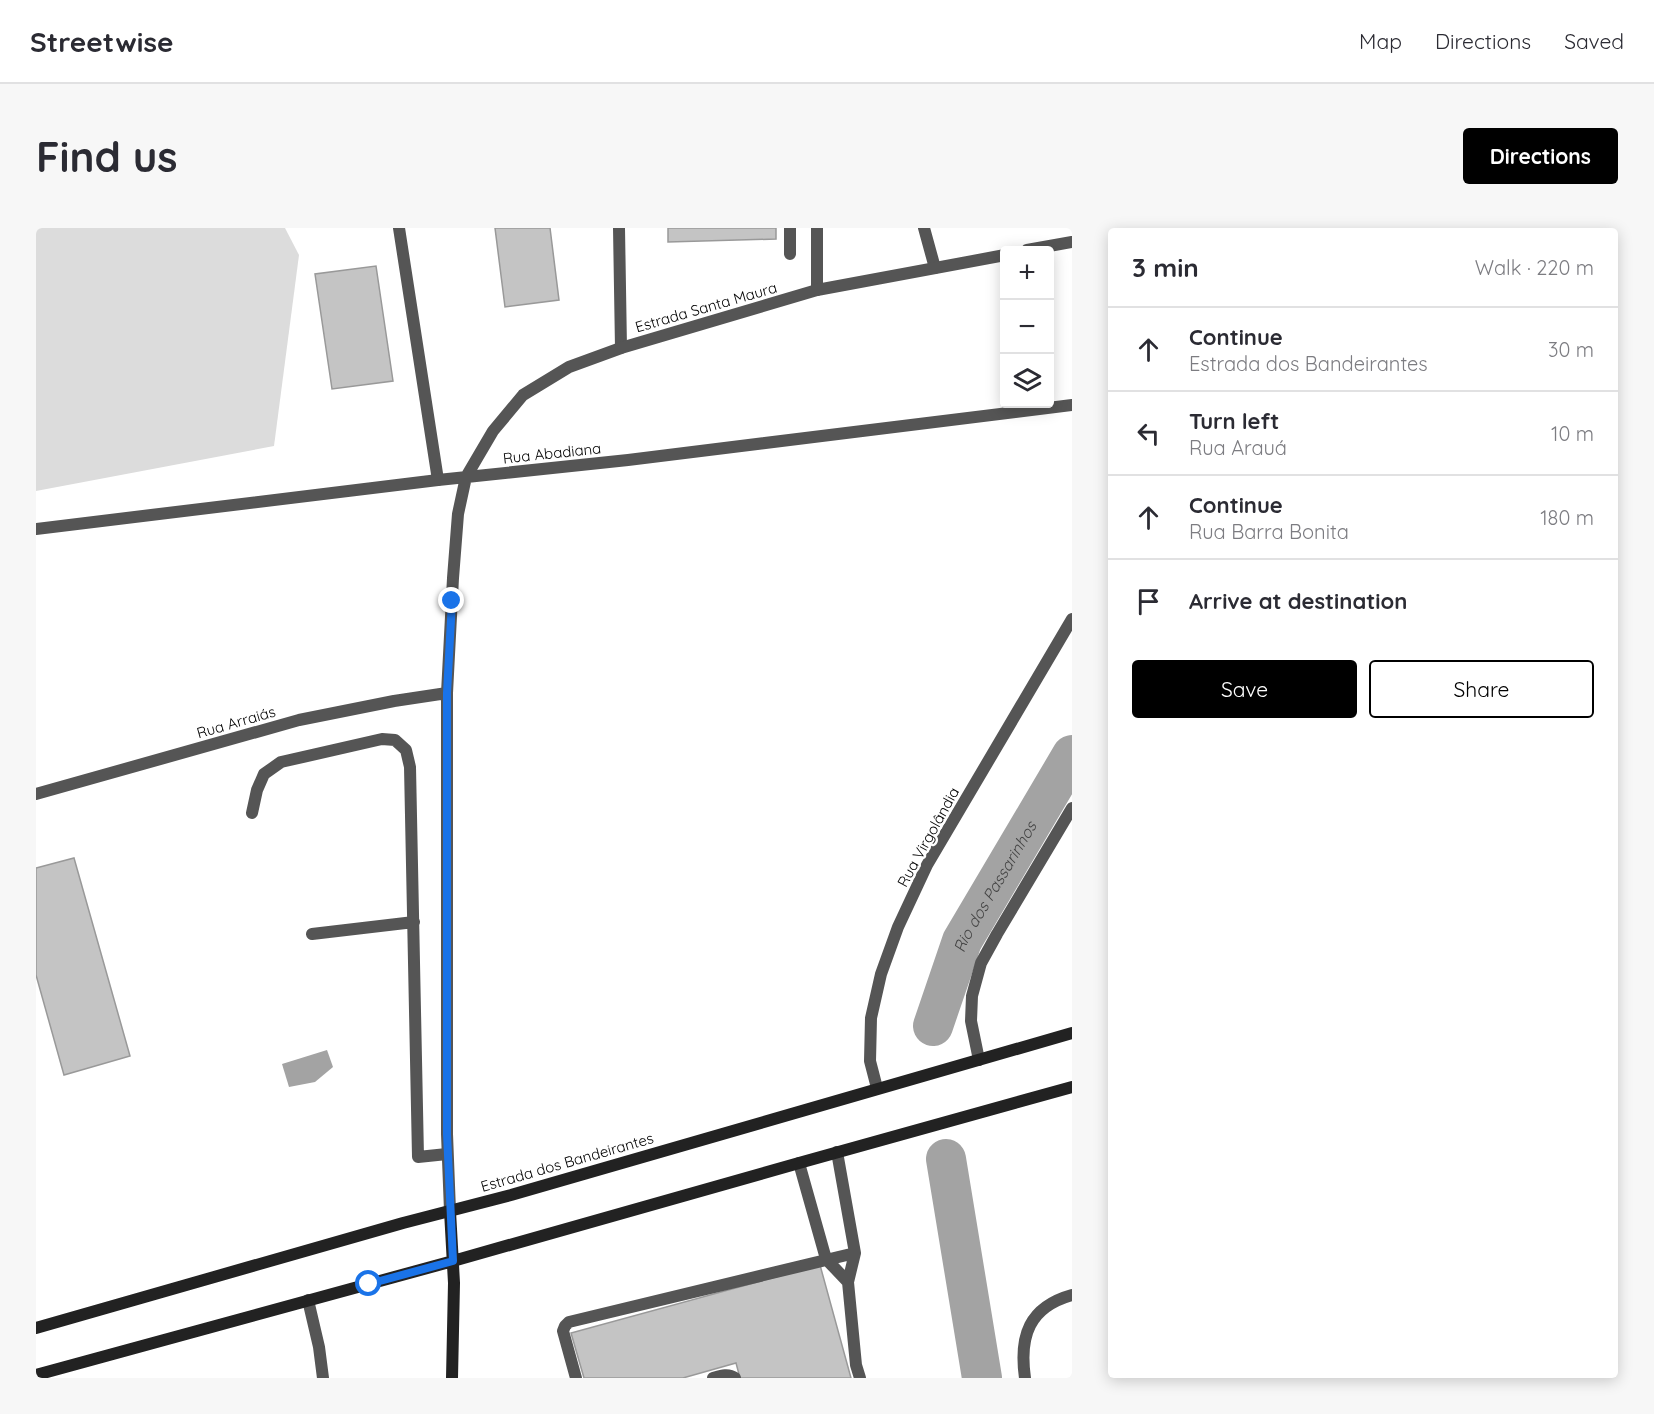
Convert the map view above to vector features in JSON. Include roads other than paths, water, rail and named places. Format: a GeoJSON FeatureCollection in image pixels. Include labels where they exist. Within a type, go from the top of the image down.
{"type":"FeatureCollection","features":[{"type":"Feature","properties":{"kind":"main road","name":"Estrada dos Bandeirantes"},"geometry":{"type":"LineString","coordinates":[[36,1328],[1072,1033]]}},
{"type":"Feature","properties":{"kind":"main road"},"geometry":{"type":"LineString","coordinates":[[36,1375],[453,1261],[1072,1087]]}},
{"type":"Feature","properties":{"kind":"main road"},"geometry":{"type":"LineString","coordinates":[[450,1211],[454,1317],[452,1378]]}},
{"type":"Feature","properties":{"kind":"street"},"geometry":{"type":"LineString","coordinates":[[399,228],[438,480]]}},
{"type":"Feature","properties":{"kind":"street"},"geometry":{"type":"LineString","coordinates":[[619,228],[621,348]]}},
{"type":"Feature","properties":{"kind":"street"},"geometry":{"type":"LineString","coordinates":[[790,228],[790,254]]}},
{"type":"Feature","properties":{"kind":"street"},"geometry":{"type":"LineString","coordinates":[[817,228],[817,290]]}},
{"type":"Feature","properties":{"kind":"street"},"geometry":{"type":"LineString","coordinates":[[922,229],[935,268]]}},
{"type":"Feature","properties":{"kind":"street"},"geometry":{"type":"LineString","coordinates":[[1050,246],[1072,242]]}},
{"type":"Feature","properties":{"kind":"street","name":"Estrada Santa Maura"},"geometry":{"type":"LineString","coordinates":[[450,1211],[447,1154],[447,693],[458,514],[466,477],[493,431],[523,395],[569,367],[621,348],[817,290],[1000,256]]}},
{"type":"Feature","properties":{"kind":"street","name":"Rua Abadiana"},"geometry":{"type":"LineString","coordinates":[[36,529],[438,480],[628,460],[1072,405]]}},
{"type":"Feature","properties":{"kind":"street","name":"Rua Virgolândia"},"geometry":{"type":"LineString","coordinates":[[877,1088],[870,1060],[871,1018],[881,974],[898,927],[927,865],[1072,619]]}},
{"type":"Feature","properties":{"kind":"street","name":"Rua Arraiás"},"geometry":{"type":"LineString","coordinates":[[36,794],[299,720],[447,693]]}},
{"type":"Feature","properties":{"kind":"street"},"geometry":{"type":"LineString","coordinates":[[252,813],[257,790],[264,774],[281,762],[382,740],[395,740],[406,750],[410,766],[418,1157],[447,1154]]}},
{"type":"Feature","properties":{"kind":"street"},"geometry":{"type":"LineString","coordinates":[[979,1060],[971,1013],[972,996],[981,963],[1072,808]]}},
{"type":"Feature","properties":{"kind":"street"},"geometry":{"type":"LineString","coordinates":[[312,934],[414,922]]}},
{"type":"Feature","properties":{"kind":"street"},"geometry":{"type":"LineString","coordinates":[[837,1152],[855,1253],[848,1282],[855,1356],[860,1378]]}},
{"type":"Feature","properties":{"kind":"street"},"geometry":{"type":"LineString","coordinates":[[799,1163],[826,1259],[848,1282]]}},
{"type":"Feature","properties":{"kind":"street"},"geometry":{"type":"LineString","coordinates":[[576,1378],[563,1331],[569,1322],[855,1253]]}},
{"type":"Feature","properties":{"kind":"street"},"geometry":{"type":"LineString","coordinates":[[1025,1378],[1022,1348],[1027,1331],[1036,1314],[1048,1304],[1072,1295]]}},
{"type":"Feature","properties":{"kind":"street"},"geometry":{"type":"LineString","coordinates":[[308,1300],[319,1347],[323,1378]]}},
{"type":"Feature","properties":{"kind":"street"},"geometry":{"type":"LineString","coordinates":[[713,1378],[723,1375],[731,1375],[735,1378]]}},
{"type":"Feature","properties":{"kind":"waterway","name":"Rio dos Passarinhos"},"geometry":{"type":"LineString","coordinates":[[933,1026],[962,941],[1072,755]]}},
{"type":"Feature","properties":{"kind":"waterway"},"geometry":{"type":"LineString","coordinates":[[946,1159],[982,1378]]}}]}
